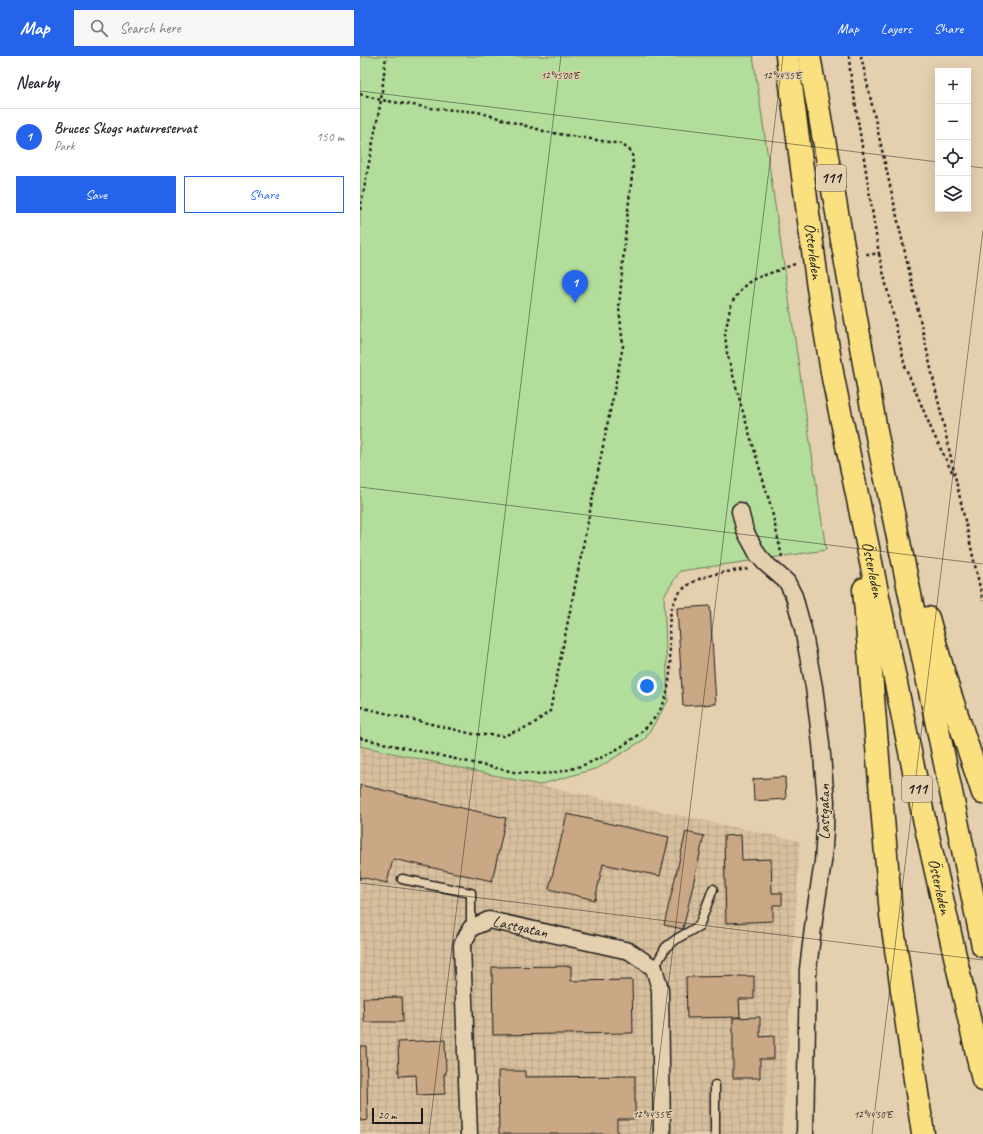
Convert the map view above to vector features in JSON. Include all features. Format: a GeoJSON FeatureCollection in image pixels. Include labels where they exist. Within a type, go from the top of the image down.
{"type":"FeatureCollection","features":[{"type":"Feature","properties":{"kind":"main road","name":"Österleden"},"geometry":{"type":"LineString","coordinates":[[787,56],[818,288],[833,378],[921,805],[983,1080]]}},
{"type":"Feature","properties":{"kind":"main road","name":"Österleden"},"geometry":{"type":"LineString","coordinates":[[809,56],[877,436],[983,946]]}},
{"type":"Feature","properties":{"kind":"main road"},"geometry":{"type":"LineString","coordinates":[[877,436],[947,685],[983,792]]}},
{"type":"Feature","properties":{"kind":"main road"},"geometry":{"type":"LineString","coordinates":[[857,496],[891,915],[923,1134]]}},
{"type":"Feature","properties":{"kind":"street","name":"Lastgatan"},"geometry":{"type":"LineString","coordinates":[[740,511],[750,543],[758,555],[787,582],[794,596],[803,629],[814,687],[826,801],[822,862],[808,969],[805,1134]]}},
{"type":"Feature","properties":{"kind":"street","name":"Lastgatan"},"geometry":{"type":"LineString","coordinates":[[469,1134],[462,945],[471,928],[489,920],[629,951],[654,968]]}},
{"type":"Feature","properties":{"kind":"street"},"geometry":{"type":"LineString","coordinates":[[654,968],[660,989],[662,1134]]}},
{"type":"Feature","properties":{"kind":"lane"},"geometry":{"type":"LineString","coordinates":[[402,879],[471,894],[471,928]]}},
{"type":"Feature","properties":{"kind":"lane"},"geometry":{"type":"LineString","coordinates":[[654,968],[666,947],[699,926],[713,889]]}},
{"type":"Feature","properties":{"kind":"lane"},"geometry":{"type":"LineString","coordinates":[[714,1134],[715,1085]]}},
{"type":"Feature","properties":{"kind":"path"},"geometry":{"type":"LineString","coordinates":[[360,210],[381,100],[386,56]]}},
{"type":"Feature","properties":{"kind":"path"},"geometry":{"type":"LineString","coordinates":[[849,56],[879,254],[905,366],[933,433],[955,478]]}},
{"type":"Feature","properties":{"kind":"path"},"geometry":{"type":"LineString","coordinates":[[861,56],[955,478],[981,584],[983,601]]}},
{"type":"Feature","properties":{"kind":"path"},"geometry":{"type":"LineString","coordinates":[[360,94],[381,100],[431,108],[478,112],[547,132],[621,144],[632,152],[634,167],[626,227],[619,307],[624,346],[550,711],[532,725],[503,736],[473,734],[360,707]]}},
{"type":"Feature","properties":{"kind":"path"},"geometry":{"type":"LineString","coordinates":[[865,254],[879,254]]}},
{"type":"Feature","properties":{"kind":"path"},"geometry":{"type":"LineString","coordinates":[[787,582],[771,507],[727,353],[725,334],[730,308],[734,299],[746,284],[754,279],[797,263]]}},
{"type":"Feature","properties":{"kind":"path"},"geometry":{"type":"LineString","coordinates":[[360,738],[514,772],[533,774],[562,772],[612,753],[637,737],[651,722],[660,709],[666,695],[670,672],[671,610],[681,590],[691,583],[717,573],[769,566]]}},
{"type":"Feature","properties":{"kind":"shaded area"},"geometry":{"type":"Polygon","coordinates":[[[360,747],[800,841],[782,1134],[360,1134],[360,747]]]}},
{"type":"Feature","properties":{"kind":"green space"},"geometry":{"type":"Polygon","coordinates":[[[360,56],[753,56],[826,550],[680,571],[664,596],[668,701],[645,739],[598,768],[539,785],[360,746],[360,56]]]}},
{"type":"Feature","properties":{"kind":"building"},"geometry":{"type":"Polygon","coordinates":[[[710,606],[716,704],[683,706],[677,608],[710,606]]]}},
{"type":"Feature","properties":{"kind":"building"},"geometry":{"type":"Polygon","coordinates":[[[785,777],[786,799],[754,801],[753,779],[785,777]]]}},
{"type":"Feature","properties":{"kind":"building"},"geometry":{"type":"Polygon","coordinates":[[[360,785],[506,818],[492,881],[393,859],[387,883],[361,877],[360,880],[360,785]]]}},
{"type":"Feature","properties":{"kind":"building"},"geometry":{"type":"Polygon","coordinates":[[[567,814],[669,837],[660,876],[603,864],[595,900],[549,889],[567,814]]]}},
{"type":"Feature","properties":{"kind":"building"},"geometry":{"type":"Polygon","coordinates":[[[686,832],[704,836],[683,929],[664,925],[686,832]]]}},
{"type":"Feature","properties":{"kind":"building"},"geometry":{"type":"Polygon","coordinates":[[[741,835],[742,860],[771,859],[772,893],[782,893],[782,905],[773,905],[773,921],[726,923],[724,836],[741,835]]]}},
{"type":"Feature","properties":{"kind":"building"},"geometry":{"type":"Polygon","coordinates":[[[571,966],[571,981],[632,980],[633,1033],[493,1035],[492,967],[571,966]]]}},
{"type":"Feature","properties":{"kind":"building"},"geometry":{"type":"Polygon","coordinates":[[[754,976],[754,999],[739,999],[740,1017],[687,1018],[686,977],[754,976]]]}},
{"type":"Feature","properties":{"kind":"building"},"geometry":{"type":"Polygon","coordinates":[[[402,997],[403,1022],[364,1022],[363,998],[402,997]]]}},
{"type":"Feature","properties":{"kind":"building"},"geometry":{"type":"Polygon","coordinates":[[[760,1017],[760,1037],[774,1036],[774,1059],[760,1059],[760,1078],[733,1078],[733,1018],[760,1017]]]}},
{"type":"Feature","properties":{"kind":"building"},"geometry":{"type":"Polygon","coordinates":[[[445,1040],[445,1094],[417,1095],[416,1075],[399,1076],[398,1042],[445,1040]]]}},
{"type":"Feature","properties":{"kind":"building"},"geometry":{"type":"Polygon","coordinates":[[[360,1046],[366,1046],[368,1120],[360,1121],[360,1046]]]}},
{"type":"Feature","properties":{"kind":"building"},"geometry":{"type":"Polygon","coordinates":[[[498,1071],[525,1071],[525,1077],[635,1076],[635,1119],[617,1119],[617,1134],[499,1134],[498,1071]]]}},
{"type":"Feature","properties":{"kind":"place","name":"Bruces Skogs naturreservat"},"geometry":{"type":"Point","coordinates":[575,303]}}]}
